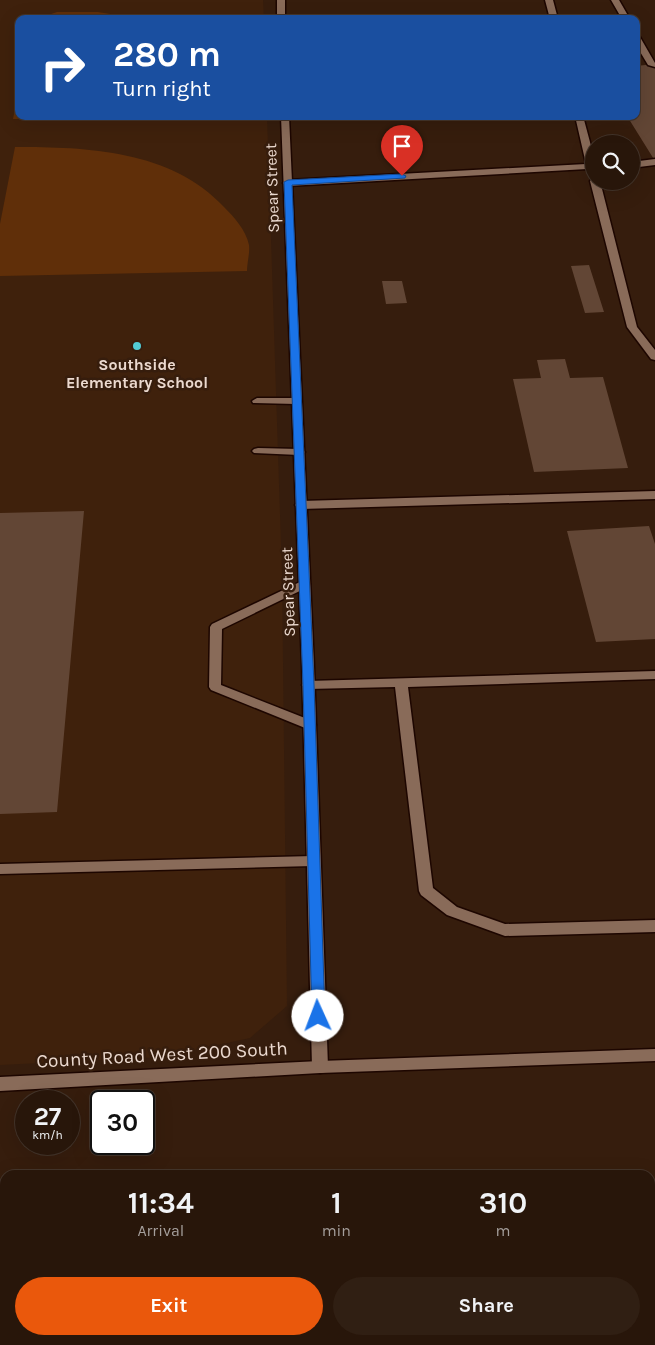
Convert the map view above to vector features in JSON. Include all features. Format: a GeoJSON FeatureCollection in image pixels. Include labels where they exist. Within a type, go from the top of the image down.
{"type":"FeatureCollection","features":[{"type":"Feature","properties":{"kind":"street"},"geometry":{"type":"LineString","coordinates":[[281,0],[281,15]]}},
{"type":"Feature","properties":{"kind":"street"},"geometry":{"type":"LineString","coordinates":[[549,0],[553,15]]}},
{"type":"Feature","properties":{"kind":"street"},"geometry":{"type":"LineString","coordinates":[[615,0],[624,15]]}},
{"type":"Feature","properties":{"kind":"street"},"geometry":{"type":"LineString","coordinates":[[640,44],[652,65]]}},
{"type":"Feature","properties":{"kind":"street","name":"Spear Street"},"geometry":{"type":"LineString","coordinates":[[285,120],[310,725],[320,1067]]}},
{"type":"Feature","properties":{"kind":"street"},"geometry":{"type":"LineString","coordinates":[[580,120],[585,139]]}},
{"type":"Feature","properties":{"kind":"street"},"geometry":{"type":"LineString","coordinates":[[640,164],[655,162]]}},
{"type":"Feature","properties":{"kind":"street"},"geometry":{"type":"LineString","coordinates":[[288,182],[585,169]]}},
{"type":"Feature","properties":{"kind":"street"},"geometry":{"type":"LineString","coordinates":[[597,190],[632,327],[655,357]]}},
{"type":"Feature","properties":{"kind":"street"},"geometry":{"type":"LineString","coordinates":[[257,401],[296,401]]}},
{"type":"Feature","properties":{"kind":"street"},"geometry":{"type":"LineString","coordinates":[[258,451],[299,452]]}},
{"type":"Feature","properties":{"kind":"street"},"geometry":{"type":"LineString","coordinates":[[301,505],[655,495]]}},
{"type":"Feature","properties":{"kind":"street"},"geometry":{"type":"LineString","coordinates":[[304,584],[216,627],[215,687],[310,725]]}},
{"type":"Feature","properties":{"kind":"street"},"geometry":{"type":"LineString","coordinates":[[308,685],[655,675]]}},
{"type":"Feature","properties":{"kind":"street"},"geometry":{"type":"LineString","coordinates":[[401,683],[426,890],[452,911],[506,930],[655,926]]}},
{"type":"Feature","properties":{"kind":"street"},"geometry":{"type":"LineString","coordinates":[[0,870],[314,861]]}},
{"type":"Feature","properties":{"kind":"street","name":"County Road West 200 South"},"geometry":{"type":"LineString","coordinates":[[0,1084],[320,1067],[655,1055]]}},
{"type":"Feature","properties":{"kind":"shaded area","name":"Southside Elementary School"},"geometry":{"type":"Polygon","coordinates":[[[0,0],[263,0],[264,15],[15,15],[15,120],[267,120],[282,576],[287,1006],[250,1038],[162,1057],[0,1065],[0,0]]]}},
{"type":"Feature","properties":{"kind":"shaded area"},"geometry":{"type":"Polygon","coordinates":[[[57,12],[98,12],[116,15],[48,15],[57,12]]]}},
{"type":"Feature","properties":{"kind":"shaded area"},"geometry":{"type":"Polygon","coordinates":[[[15,147],[71,148],[99,151],[154,163],[179,174],[203,188],[239,224],[249,245],[247,271],[0,276],[0,224],[15,147]]]}},
{"type":"Feature","properties":{"kind":"building"},"geometry":{"type":"Polygon","coordinates":[[[655,64],[655,161],[629,120],[640,120],[640,66],[655,64]]]}},
{"type":"Feature","properties":{"kind":"building"},"geometry":{"type":"Polygon","coordinates":[[[589,265],[604,312],[585,313],[571,266],[589,265]]]}},
{"type":"Feature","properties":{"kind":"building"},"geometry":{"type":"Polygon","coordinates":[[[382,281],[402,281],[407,303],[386,304],[382,281]]]}},
{"type":"Feature","properties":{"kind":"building"},"geometry":{"type":"Polygon","coordinates":[[[565,359],[570,378],[603,377],[628,468],[534,472],[513,379],[541,378],[537,360],[565,359]]]}},
{"type":"Feature","properties":{"kind":"building"},"geometry":{"type":"Polygon","coordinates":[[[84,511],[57,812],[0,814],[0,513],[84,511]]]}},
{"type":"Feature","properties":{"kind":"building"},"geometry":{"type":"Polygon","coordinates":[[[649,526],[655,544],[655,639],[596,642],[567,531],[649,526]]]}},
{"type":"Feature","properties":{"kind":"place","name":"Southside Elementary School"},"geometry":{"type":"Point","coordinates":[137,346]}},
{"type":"Feature","properties":{"kind":"route"},"geometry":{"type":"LineString","coordinates":[[318,1016],[308,685],[288,182],[402,176]]}}]}
